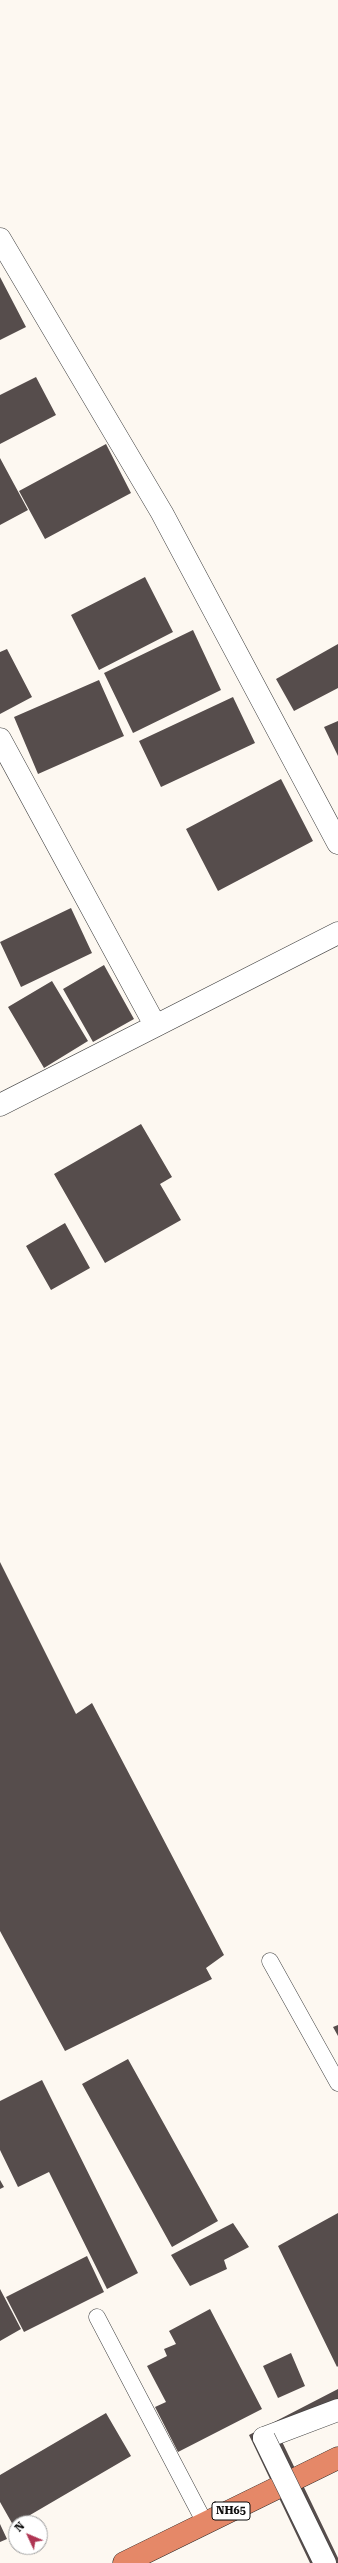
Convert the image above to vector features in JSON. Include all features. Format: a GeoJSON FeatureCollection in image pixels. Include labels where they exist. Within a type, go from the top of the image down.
{"type":"FeatureCollection","features":[{"type":"Feature","properties":{"kind":"highway","name":"NH65"},"geometry":{"type":"LineString","coordinates":[[124,2563],[338,2458]]}},
{"type":"Feature","properties":{"kind":"street"},"geometry":{"type":"LineString","coordinates":[[3,252],[162,513],[338,843]]}},
{"type":"Feature","properties":{"kind":"street"},"geometry":{"type":"LineString","coordinates":[[0,739],[155,1025]]}},
{"type":"Feature","properties":{"kind":"street"},"geometry":{"type":"LineString","coordinates":[[0,1105],[338,933]]}},
{"type":"Feature","properties":{"kind":"street"},"geometry":{"type":"LineString","coordinates":[[325,2563],[264,2438],[338,2410]]}},
{"type":"Feature","properties":{"kind":"lane"},"geometry":{"type":"LineString","coordinates":[[270,1961],[338,2083]]}},
{"type":"Feature","properties":{"kind":"lane"},"geometry":{"type":"LineString","coordinates":[[97,2317],[205,2523]]}},
{"type":"Feature","properties":{"kind":"building"},"geometry":{"type":"Polygon","coordinates":[[[0,277],[26,327],[0,340],[0,277]]]}},
{"type":"Feature","properties":{"kind":"building"},"geometry":{"type":"Polygon","coordinates":[[[36,377],[56,415],[0,444],[0,395],[36,377]]]}},
{"type":"Feature","properties":{"kind":"building"},"geometry":{"type":"Polygon","coordinates":[[[106,444],[131,493],[45,539],[19,491],[106,444]]]}},
{"type":"Feature","properties":{"kind":"building"},"geometry":{"type":"Polygon","coordinates":[[[0,458],[28,510],[0,525],[0,458]]]}},
{"type":"Feature","properties":{"kind":"building"},"geometry":{"type":"Polygon","coordinates":[[[145,577],[173,632],[99,670],[71,615],[145,577]]]}},
{"type":"Feature","properties":{"kind":"building"},"geometry":{"type":"Polygon","coordinates":[[[193,630],[221,690],[133,733],[104,673],[193,630]]]}},
{"type":"Feature","properties":{"kind":"building"},"geometry":{"type":"Polygon","coordinates":[[[338,644],[338,688],[294,711],[276,679],[338,644]]]}},
{"type":"Feature","properties":{"kind":"building"},"geometry":{"type":"Polygon","coordinates":[[[7,649],[32,697],[0,714],[0,652],[7,649]]]}},
{"type":"Feature","properties":{"kind":"building"},"geometry":{"type":"Polygon","coordinates":[[[99,680],[124,736],[38,774],[14,717],[99,680]]]}},
{"type":"Feature","properties":{"kind":"building"},"geometry":{"type":"Polygon","coordinates":[[[233,697],[255,743],[161,787],[139,741],[233,697]]]}},
{"type":"Feature","properties":{"kind":"building"},"geometry":{"type":"Polygon","coordinates":[[[338,721],[338,756],[324,727],[338,721]]]}},
{"type":"Feature","properties":{"kind":"building"},"geometry":{"type":"Polygon","coordinates":[[[281,779],[313,841],[218,891],[186,829],[281,779]]]}},
{"type":"Feature","properties":{"kind":"building"},"geometry":{"type":"Polygon","coordinates":[[[71,908],[92,953],[21,987],[0,942],[71,908]]]}},
{"type":"Feature","properties":{"kind":"building"},"geometry":{"type":"Polygon","coordinates":[[[104,965],[134,1019],[93,1042],[63,989],[104,965]]]}},
{"type":"Feature","properties":{"kind":"building"},"geometry":{"type":"Polygon","coordinates":[[[52,981],[88,1041],[44,1068],[8,1007],[52,981]]]}},
{"type":"Feature","properties":{"kind":"building"},"geometry":{"type":"Polygon","coordinates":[[[141,1124],[172,1177],[160,1184],[181,1220],[105,1263],[54,1174],[141,1124]]]}},
{"type":"Feature","properties":{"kind":"building"},"geometry":{"type":"Polygon","coordinates":[[[65,1223],[90,1268],[51,1290],[26,1246],[65,1223]]]}},
{"type":"Feature","properties":{"kind":"building"},"geometry":{"type":"Polygon","coordinates":[[[0,1562],[76,1714],[92,1703],[224,1955],[206,1968],[212,1979],[65,2051],[0,1931],[0,1562]]]}},
{"type":"Feature","properties":{"kind":"building"},"geometry":{"type":"Polygon","coordinates":[[[338,2025],[338,2036],[333,2027],[338,2025]]]}},
{"type":"Feature","properties":{"kind":"building"},"geometry":{"type":"Polygon","coordinates":[[[128,2059],[218,2221],[172,2247],[82,2084],[128,2059]]]}},
{"type":"Feature","properties":{"kind":"building"},"geometry":{"type":"Polygon","coordinates":[[[42,2080],[138,2273],[107,2289],[49,2172],[18,2187],[0,2150],[0,2101],[42,2080]]]}},
{"type":"Feature","properties":{"kind":"building"},"geometry":{"type":"Polygon","coordinates":[[[0,2180],[4,2187],[0,2189],[0,2180]]]}},
{"type":"Feature","properties":{"kind":"building"},"geometry":{"type":"Polygon","coordinates":[[[338,2213],[338,2366],[337,2367],[278,2246],[338,2213]]]}},
{"type":"Feature","properties":{"kind":"building"},"geometry":{"type":"Polygon","coordinates":[[[233,2223],[249,2247],[224,2260],[227,2269],[190,2286],[171,2255],[233,2223]]]}},
{"type":"Feature","properties":{"kind":"building"},"geometry":{"type":"Polygon","coordinates":[[[87,2256],[104,2292],[24,2332],[6,2297],[87,2256]]]}},
{"type":"Feature","properties":{"kind":"building"},"geometry":{"type":"Polygon","coordinates":[[[0,2289],[21,2329],[0,2341],[0,2289]]]}},
{"type":"Feature","properties":{"kind":"building"},"geometry":{"type":"Polygon","coordinates":[[[210,2309],[262,2409],[178,2452],[155,2407],[166,2402],[147,2366],[167,2356],[164,2349],[176,2344],[169,2331],[210,2309]]]}},
{"type":"Feature","properties":{"kind":"building"},"geometry":{"type":"Polygon","coordinates":[[[291,2353],[305,2386],[278,2398],[263,2366],[291,2353]]]}},
{"type":"Feature","properties":{"kind":"building"},"geometry":{"type":"Polygon","coordinates":[[[338,2389],[338,2407],[275,2427],[338,2558],[338,2563],[310,2563],[249,2435],[338,2389]]]}},
{"type":"Feature","properties":{"kind":"building"},"geometry":{"type":"Polygon","coordinates":[[[106,2413],[131,2456],[30,2515],[8,2516],[0,2502],[0,2475],[106,2413]]]}},
{"type":"Feature","properties":{"kind":"building"},"geometry":{"type":"Polygon","coordinates":[[[0,2524],[7,2539],[0,2542],[0,2524]]]}}]}
